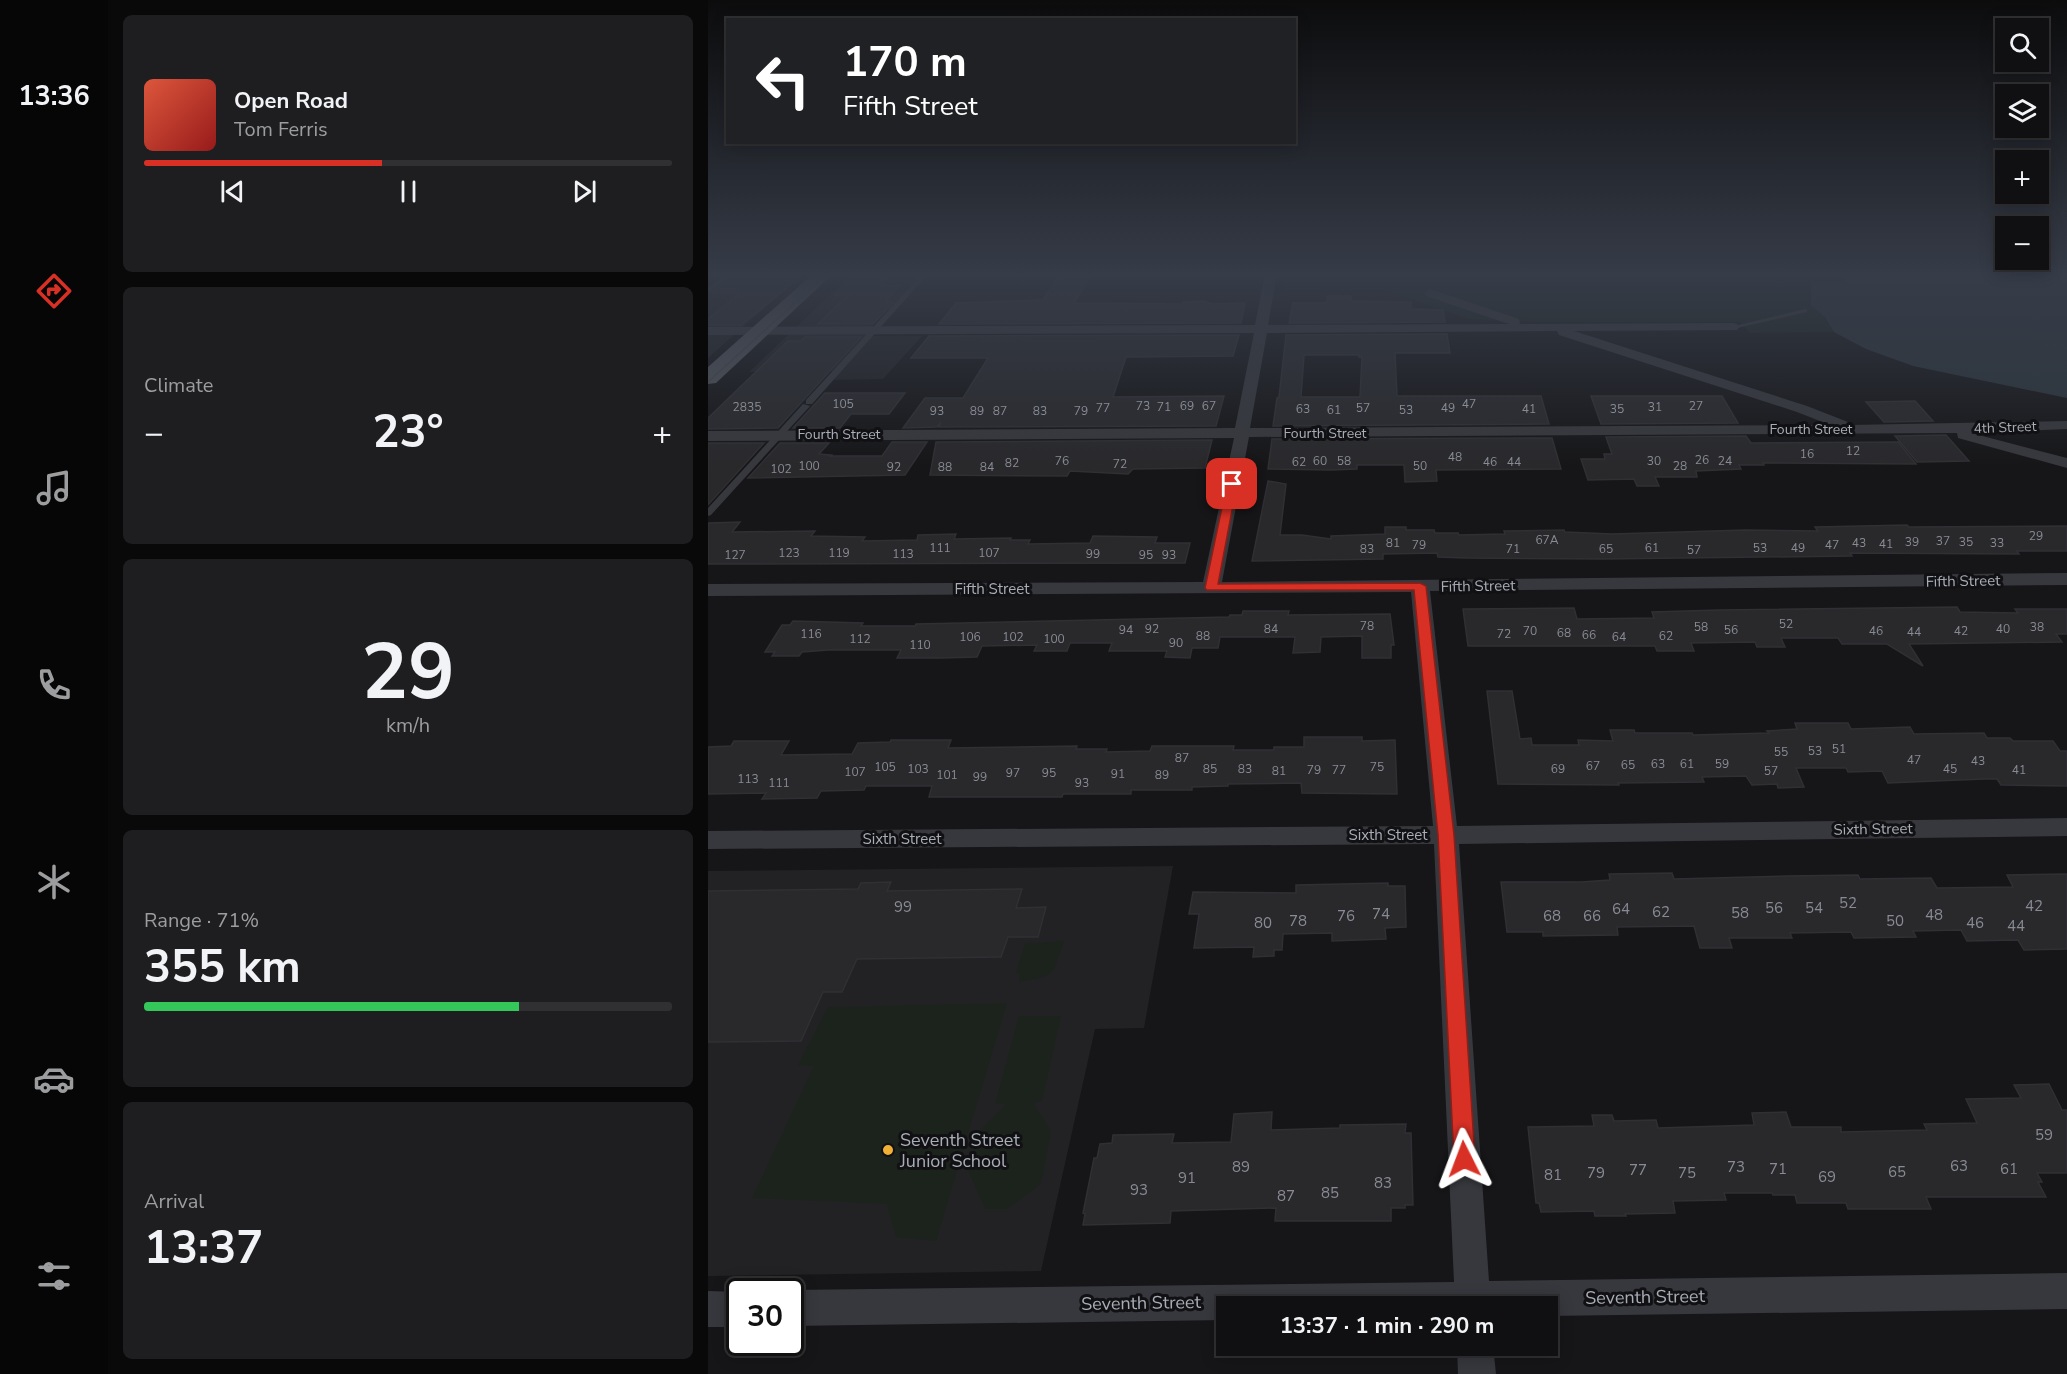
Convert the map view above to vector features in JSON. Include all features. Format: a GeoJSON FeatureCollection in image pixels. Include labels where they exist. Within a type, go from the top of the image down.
{"type":"FeatureCollection","features":[{"type":"Feature","properties":{"kind":"main road"},"geometry":{"type":"LineString","coordinates":[[708,378],[754,337]]}},
{"type":"Feature","properties":{"kind":"street"},"geometry":{"type":"LineString","coordinates":[[1211,588],[1259,337]]}},
{"type":"Feature","properties":{"kind":"street"},"geometry":{"type":"LineString","coordinates":[[1577,337],[1802,409],[1852,429]]}},
{"type":"Feature","properties":{"kind":"street","name":"4th Street"},"geometry":{"type":"LineString","coordinates":[[1942,429],[2067,425]]}},
{"type":"Feature","properties":{"kind":"street"},"geometry":{"type":"LineString","coordinates":[[1942,429],[2067,463]]}},
{"type":"Feature","properties":{"kind":"street","name":"Fourth Street"},"geometry":{"type":"LineString","coordinates":[[708,436],[1942,429]]}},
{"type":"Feature","properties":{"kind":"street","name":"Fifth Street"},"geometry":{"type":"LineString","coordinates":[[708,590],[1211,588],[2067,579]]}},
{"type":"Feature","properties":{"kind":"street"},"geometry":{"type":"LineString","coordinates":[[1420,586],[1446,835],[1472,1296]]}},
{"type":"Feature","properties":{"kind":"street","name":"Sixth Street"},"geometry":{"type":"LineString","coordinates":[[708,840],[1446,835],[2067,827]]}},
{"type":"Feature","properties":{"kind":"street","name":"Seventh Street"},"geometry":{"type":"LineString","coordinates":[[1558,1300],[2067,1291]]}},
{"type":"Feature","properties":{"kind":"street","name":"Seventh Street"},"geometry":{"type":"LineString","coordinates":[[804,1308],[1216,1304]]}},
{"type":"Feature","properties":{"kind":"street"},"geometry":{"type":"LineString","coordinates":[[708,1310],[726,1309]]}},
{"type":"Feature","properties":{"kind":"street"},"geometry":{"type":"LineString","coordinates":[[1476,1356],[1477,1374]]}},
{"type":"Feature","properties":{"kind":"lane"},"geometry":{"type":"LineString","coordinates":[[708,513],[868,337]]}},
{"type":"Feature","properties":{"kind":"shaded area"},"geometry":{"type":"Polygon","coordinates":[[[708,337],[732,337],[708,358],[708,337]]]}},
{"type":"Feature","properties":{"kind":"shaded area"},"geometry":{"type":"Polygon","coordinates":[[[786,337],[921,337],[883,379],[831,380],[837,371],[749,372],[786,337]]]}},
{"type":"Feature","properties":{"kind":"shaded area"},"geometry":{"type":"Polygon","coordinates":[[[1844,337],[2067,337],[2067,398],[1913,366],[1866,349],[1844,337]]]}},
{"type":"Feature","properties":{"kind":"shaded area","name":"Seventh Street Junior School"},"geometry":{"type":"Polygon","coordinates":[[[1173,866],[1144,1028],[1095,1029],[1041,1271],[708,1276],[708,871],[1173,866]]]}},
{"type":"Feature","properties":{"kind":"shaded area"},"geometry":{"type":"Polygon","coordinates":[[[1064,941],[1054,970],[1045,977],[1019,982],[1019,974],[1016,973],[1025,943],[1064,941]]]}},
{"type":"Feature","properties":{"kind":"shaded area"},"geometry":{"type":"Polygon","coordinates":[[[1007,1003],[936,1241],[896,1237],[887,1204],[752,1198],[814,1066],[798,1065],[828,1007],[1007,1003]]]}},
{"type":"Feature","properties":{"kind":"shaded area"},"geometry":{"type":"Polygon","coordinates":[[[1019,1016],[1061,1016],[1042,1101],[1033,1103],[1051,1131],[1041,1184],[1007,1209],[985,1209],[966,1165],[973,1137],[1006,1104],[995,1104],[1019,1016]]]}},
{"type":"Feature","properties":{"kind":"building"},"geometry":{"type":"Polygon","coordinates":[[[805,337],[861,337],[778,428],[708,429],[708,418],[788,341],[801,341],[805,337]]]}},
{"type":"Feature","properties":{"kind":"building"},"geometry":{"type":"Polygon","coordinates":[[[928,337],[1238,337],[1233,356],[1126,357],[1113,397],[1224,396],[1216,426],[939,427],[941,422],[937,427],[903,428],[925,398],[963,398],[988,358],[911,358],[928,337]]]}},
{"type":"Feature","properties":{"kind":"building"},"geometry":{"type":"Polygon","coordinates":[[[1286,337],[1447,337],[1450,353],[1395,353],[1397,396],[1541,396],[1549,424],[1273,426],[1279,397],[1286,337]],[[1304,355],[1301,397],[1360,397],[1362,357],[1359,355],[1304,355]]]}},
{"type":"Feature","properties":{"kind":"building"},"geometry":{"type":"Polygon","coordinates":[[[825,393],[905,393],[889,414],[851,414],[840,428],[793,428],[825,393]]]}},
{"type":"Feature","properties":{"kind":"building"},"geometry":{"type":"Polygon","coordinates":[[[1591,396],[1722,396],[1738,423],[1601,424],[1591,396]]]}},
{"type":"Feature","properties":{"kind":"building"},"geometry":{"type":"Polygon","coordinates":[[[1915,401],[1933,421],[1884,422],[1866,402],[1915,401]]]}},
{"type":"Feature","properties":{"kind":"building"},"geometry":{"type":"Polygon","coordinates":[[[1946,435],[1969,461],[1917,462],[1895,436],[1946,435]]]}},
{"type":"Feature","properties":{"kind":"building"},"geometry":{"type":"Polygon","coordinates":[[[1746,436],[1751,443],[1898,442],[1916,464],[1763,463],[1764,465],[1739,465],[1741,469],[1696,471],[1697,477],[1655,477],[1659,486],[1637,486],[1634,479],[1588,480],[1581,459],[1605,459],[1604,454],[1612,454],[1606,437],[1746,436]]]}},
{"type":"Feature","properties":{"kind":"building"},"geometry":{"type":"Polygon","coordinates":[[[1552,438],[1561,469],[1436,470],[1437,481],[1405,482],[1404,465],[1357,465],[1357,469],[1331,470],[1268,469],[1272,439],[1552,438]]]}},
{"type":"Feature","properties":{"kind":"building"},"geometry":{"type":"Polygon","coordinates":[[[1212,440],[1205,468],[1133,469],[1128,474],[1070,471],[1067,476],[930,475],[936,442],[1212,440]]]}},
{"type":"Feature","properties":{"kind":"building"},"geometry":{"type":"Polygon","coordinates":[[[892,442],[927,442],[905,475],[748,478],[780,443],[829,443],[819,454],[831,455],[829,456],[882,456],[892,442]]]}},
{"type":"Feature","properties":{"kind":"building"},"geometry":{"type":"Polygon","coordinates":[[[708,443],[764,443],[708,505],[708,443]]]}},
{"type":"Feature","properties":{"kind":"building"},"geometry":{"type":"Polygon","coordinates":[[[1268,481],[1286,484],[1280,535],[1331,539],[1331,536],[1385,534],[1385,527],[1434,530],[1435,533],[1458,533],[1459,535],[1505,534],[1504,531],[1564,530],[1565,532],[1612,534],[1746,530],[1818,531],[1815,527],[1907,525],[1909,527],[2067,526],[2067,551],[2017,551],[2019,554],[1850,553],[1852,556],[1603,559],[1438,557],[1437,553],[1383,554],[1383,559],[1252,561],[1268,481]]]}},
{"type":"Feature","properties":{"kind":"building"},"geometry":{"type":"Polygon","coordinates":[[[740,522],[732,532],[815,531],[811,536],[865,537],[862,541],[917,540],[918,535],[956,534],[954,539],[1011,538],[1010,540],[1030,540],[1028,544],[1090,543],[1093,536],[1157,537],[1155,543],[1190,543],[1185,563],[708,564],[708,523],[740,522]]]}},
{"type":"Feature","properties":{"kind":"building"},"geometry":{"type":"Polygon","coordinates":[[[1957,607],[1960,612],[2018,613],[2015,609],[2067,609],[2067,634],[2056,634],[2062,642],[1909,644],[1923,666],[1887,644],[1842,644],[1838,638],[1781,638],[1785,647],[1757,647],[1755,642],[1691,643],[1694,651],[1657,651],[1655,646],[1468,646],[1463,609],[1574,608],[1577,619],[1654,618],[1652,612],[1957,607]]]}},
{"type":"Feature","properties":{"kind":"building"},"geometry":{"type":"Polygon","coordinates":[[[1243,611],[1289,611],[1288,615],[1390,614],[1394,645],[1391,645],[1391,658],[1362,658],[1362,636],[1321,637],[1320,652],[1293,653],[1295,637],[1220,637],[1218,648],[1192,648],[1190,658],[1165,657],[1167,651],[1109,651],[1112,643],[1070,643],[1067,651],[1034,651],[1037,645],[982,646],[977,657],[940,658],[897,658],[901,650],[828,650],[802,652],[799,656],[772,656],[775,652],[765,652],[782,625],[790,625],[793,621],[863,623],[861,626],[915,626],[916,624],[1229,617],[1230,615],[1242,615],[1243,611]]]}},
{"type":"Feature","properties":{"kind":"building"},"geometry":{"type":"Polygon","coordinates":[[[1487,691],[1512,691],[1520,739],[1531,738],[1532,745],[1579,745],[1578,740],[1613,741],[1610,730],[1634,730],[1635,733],[1692,733],[1693,735],[1769,733],[1767,731],[1797,729],[1795,723],[1848,723],[1851,729],[1910,727],[1914,734],[1984,733],[1987,738],[2010,738],[2013,741],[2053,741],[2060,751],[2067,751],[2067,786],[2001,785],[1997,779],[1888,783],[1882,771],[1848,772],[1846,768],[1796,768],[1804,787],[1778,788],[1777,784],[1752,785],[1746,776],[1702,777],[1704,782],[1618,783],[1619,785],[1498,784],[1487,691]]]}},
{"type":"Feature","properties":{"kind":"building"},"geometry":{"type":"Polygon","coordinates":[[[1304,737],[1362,737],[1362,741],[1395,740],[1397,794],[1302,793],[1301,783],[1228,784],[1228,786],[1192,787],[1192,790],[1131,790],[1131,794],[1063,794],[1062,797],[929,797],[932,786],[866,786],[864,790],[821,791],[817,798],[762,799],[766,793],[708,794],[708,747],[731,746],[734,741],[789,741],[781,755],[852,754],[858,743],[890,742],[891,740],[951,740],[948,748],[1077,746],[1076,749],[1107,749],[1106,752],[1150,751],[1152,746],[1234,746],[1233,750],[1274,750],[1274,747],[1304,747],[1304,737]]]}},
{"type":"Feature","properties":{"kind":"building"},"geometry":{"type":"Polygon","coordinates":[[[1672,873],[1674,879],[1858,875],[1860,879],[1931,878],[1937,888],[2013,887],[2007,875],[2067,874],[2067,949],[2024,950],[2018,940],[1967,941],[1961,930],[1913,931],[1916,937],[1854,938],[1851,932],[1790,933],[1792,938],[1729,938],[1732,948],[1700,948],[1694,926],[1617,927],[1618,935],[1543,936],[1543,932],[1507,932],[1501,882],[1581,882],[1610,880],[1609,874],[1672,873]]]}},
{"type":"Feature","properties":{"kind":"building"},"geometry":{"type":"Polygon","coordinates":[[[891,882],[887,891],[1022,889],[1016,908],[1046,907],[1038,937],[1008,937],[1001,957],[857,959],[842,992],[823,992],[801,1041],[708,1042],[708,891],[858,889],[861,883],[891,882]]]}},
{"type":"Feature","properties":{"kind":"building"},"geometry":{"type":"Polygon","coordinates":[[[1388,883],[1388,886],[1405,886],[1406,927],[1385,928],[1386,939],[1332,941],[1332,933],[1283,934],[1282,950],[1274,950],[1274,956],[1253,957],[1254,947],[1194,948],[1199,914],[1189,914],[1193,892],[1296,893],[1296,885],[1388,883]]]}},
{"type":"Feature","properties":{"kind":"building"},"geometry":{"type":"Polygon","coordinates":[[[2049,1084],[2062,1110],[2067,1110],[2067,1173],[2037,1173],[2042,1182],[2038,1182],[2046,1197],[1926,1197],[1931,1209],[1848,1209],[1846,1203],[1797,1203],[1795,1195],[1724,1193],[1726,1200],[1673,1201],[1675,1213],[1625,1214],[1626,1216],[1595,1216],[1594,1211],[1541,1212],[1539,1203],[1536,1203],[1528,1127],[1594,1126],[1592,1115],[1612,1115],[1614,1121],[1656,1120],[1658,1128],[1754,1125],[1752,1113],[1786,1112],[1791,1127],[1841,1127],[1841,1132],[1927,1130],[1924,1124],[1977,1123],[1966,1099],[2021,1098],[2014,1085],[2049,1084]]]}},
{"type":"Feature","properties":{"kind":"building"},"geometry":{"type":"Polygon","coordinates":[[[1272,1112],[1271,1130],[1340,1128],[1340,1125],[1406,1124],[1405,1133],[1411,1133],[1413,1205],[1405,1205],[1405,1208],[1391,1208],[1391,1221],[1275,1221],[1276,1208],[1171,1211],[1170,1223],[1083,1225],[1085,1214],[1083,1213],[1094,1158],[1097,1158],[1100,1144],[1112,1143],[1113,1135],[1174,1134],[1172,1143],[1231,1142],[1234,1114],[1272,1112]]]}},
{"type":"Feature","properties":{"kind":"tram line"},"geometry":{"type":"LineString","coordinates":[[708,382],[757,337]]}},
{"type":"Feature","properties":{"kind":"place","name":"Seventh Street Junior School"},"geometry":{"type":"Point","coordinates":[888,1150]}},
{"type":"Feature","properties":{"kind":"route"},"geometry":{"type":"LineString","coordinates":[[1232,484],[1211,588],[1420,586],[1446,835],[1464,1159]]}}]}
